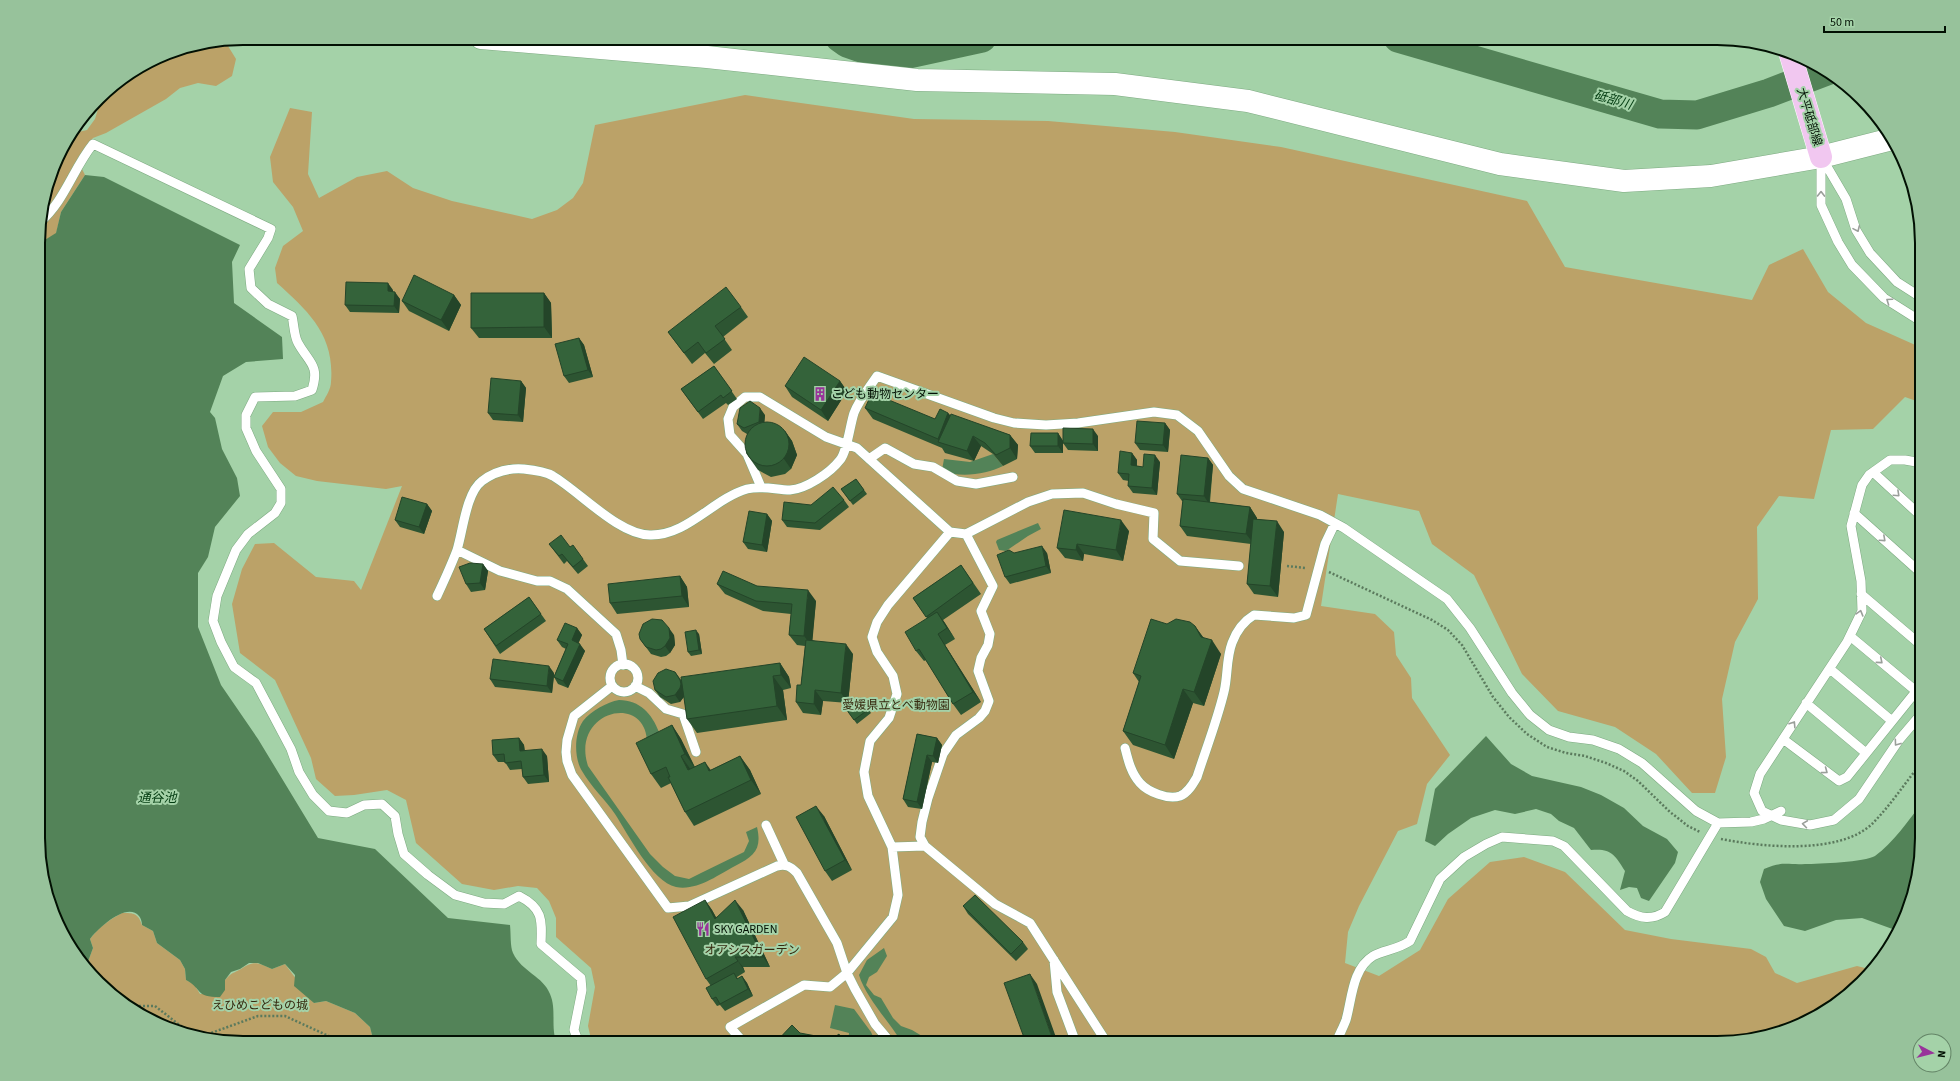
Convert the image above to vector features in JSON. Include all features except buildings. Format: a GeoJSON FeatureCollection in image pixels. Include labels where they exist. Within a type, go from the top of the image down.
{"type":"FeatureCollection","features":[{"type":"Feature","properties":{"kind":"main road","name":"大平砥部線"},"geometry":{"type":"LineString","coordinates":[[1792,60],[1804,106],[1822,157]]}},
{"type":"Feature","properties":{"kind":"street"},"geometry":{"type":"LineString","coordinates":[[565,45],[708,57],[917,80],[1115,84],[1248,101],[1500,164],[1624,181],[1711,176],[1822,157],[1886,141]]}},
{"type":"Feature","properties":{"kind":"lane"},"geometry":{"type":"LineString","coordinates":[[47,215],[93,144],[271,229],[268,238],[249,269],[251,288],[268,304],[292,316],[297,342],[311,360],[316,378],[312,390],[295,396],[255,397],[246,415],[246,428],[256,451],[281,489],[281,503],[275,514],[248,534],[236,550],[217,596],[213,621],[221,642],[234,667],[256,683],[291,749],[299,772],[313,795],[329,811],[347,813],[364,805],[382,804],[396,816],[398,834],[404,854],[455,895],[484,903],[504,904],[519,896],[530,902],[540,914],[541,944],[581,978],[582,990],[574,1030],[576,1036]]}},
{"type":"Feature","properties":{"kind":"lane"},"geometry":{"type":"LineString","coordinates":[[1822,157],[1846,198],[1856,230],[1870,253],[1897,282],[1915,294]]}},
{"type":"Feature","properties":{"kind":"lane"},"geometry":{"type":"LineString","coordinates":[[1822,157],[1821,205],[1838,242],[1852,265],[1884,298],[1915,318]]}},
{"type":"Feature","properties":{"kind":"lane"},"geometry":{"type":"LineString","coordinates":[[437,596],[457,550],[469,501],[481,482],[500,471],[516,469],[534,470],[552,475],[619,524],[635,533],[649,535],[661,534],[681,527],[727,497],[747,489],[761,487],[791,490],[804,488],[840,461],[845,453],[848,432],[855,411],[877,376],[994,418],[1014,423],[1046,425],[1078,423],[1154,412],[1177,415],[1198,431],[1229,476],[1243,489],[1320,515],[1335,523],[1447,599],[1470,628],[1512,693],[1530,715],[1549,730],[1569,737],[1593,740],[1619,749],[1642,763],[1696,811],[1718,823],[1752,822],[1781,811]]}},
{"type":"Feature","properties":{"kind":"lane"},"geometry":{"type":"LineString","coordinates":[[761,487],[746,454],[730,435],[728,419],[733,407],[745,397],[760,397],[826,437],[857,448],[950,532],[966,534],[1028,502],[1052,494],[1083,493],[1116,504],[1154,513],[1153,539],[1180,561],[1240,566]]}},
{"type":"Feature","properties":{"kind":"lane"},"geometry":{"type":"LineString","coordinates":[[869,459],[885,448],[914,464],[933,467],[957,481],[976,484],[1013,477]]}},
{"type":"Feature","properties":{"kind":"lane"},"geometry":{"type":"LineString","coordinates":[[1915,462],[1890,460],[1873,472],[1862,485],[1851,526],[1861,581],[1862,611],[1850,636],[1830,669],[1760,774],[1754,793],[1762,811],[1781,820],[1810,825],[1834,820],[1859,799],[1899,740],[1915,721]]}},
{"type":"Feature","properties":{"kind":"lane"},"geometry":{"type":"LineString","coordinates":[[1873,472],[1915,511]]}},
{"type":"Feature","properties":{"kind":"lane"},"geometry":{"type":"LineString","coordinates":[[1854,513],[1915,568]]}},
{"type":"Feature","properties":{"kind":"lane"},"geometry":{"type":"LineString","coordinates":[[1125,748],[1133,773],[1140,783],[1150,790],[1172,797],[1181,796],[1190,788],[1197,777],[1224,692],[1227,673],[1227,659],[1235,637],[1248,619],[1254,615],[1294,618],[1306,615],[1325,544],[1335,523]]}},
{"type":"Feature","properties":{"kind":"lane"},"geometry":{"type":"LineString","coordinates":[[737,1036],[730,1028],[804,986],[830,987],[847,973],[893,917],[898,895],[892,847],[868,796],[864,772],[870,741],[889,718],[897,694],[893,676],[877,652],[872,637],[877,622],[888,605],[950,532]]}},
{"type":"Feature","properties":{"kind":"lane"},"geometry":{"type":"LineString","coordinates":[[966,534],[993,586],[981,611],[990,634],[988,645],[981,658],[978,670],[989,701],[985,711],[979,718],[956,735],[943,754],[928,798],[920,837],[925,846],[995,904],[1030,923],[1054,958],[1103,1036]]}},
{"type":"Feature","properties":{"kind":"lane"},"geometry":{"type":"LineString","coordinates":[[457,550],[500,571],[536,581],[550,581],[567,589],[616,634],[621,650],[623,665]]}},
{"type":"Feature","properties":{"kind":"lane"},"geometry":{"type":"LineString","coordinates":[[1861,594],[1915,640]]}},
{"type":"Feature","properties":{"kind":"lane"},"geometry":{"type":"LineString","coordinates":[[1850,636],[1915,685]]}},
{"type":"Feature","properties":{"kind":"lane"},"geometry":{"type":"LineString","coordinates":[[623,665],[630,666],[636,672],[638,681],[635,686],[625,692],[617,690],[612,686],[610,679],[613,670],[623,665]]}},
{"type":"Feature","properties":{"kind":"lane"},"geometry":{"type":"LineString","coordinates":[[1830,669],[1892,721]]}},
{"type":"Feature","properties":{"kind":"lane"},"geometry":{"type":"LineString","coordinates":[[612,686],[574,716],[567,740],[567,761],[572,775],[668,908],[689,906],[784,864],[791,866],[797,873],[837,943],[847,973],[855,989],[876,1024],[885,1036]]}},
{"type":"Feature","properties":{"kind":"lane"},"geometry":{"type":"LineString","coordinates":[[635,686],[649,693],[666,709],[683,714],[696,752]]}},
{"type":"Feature","properties":{"kind":"lane"},"geometry":{"type":"LineString","coordinates":[[1783,739],[1839,781],[1847,776],[1915,693]]}},
{"type":"Feature","properties":{"kind":"lane"},"geometry":{"type":"LineString","coordinates":[[1806,703],[1866,753]]}},
{"type":"Feature","properties":{"kind":"lane"},"geometry":{"type":"LineString","coordinates":[[1339,1036],[1345,1022],[1353,986],[1361,969],[1373,956],[1403,946],[1410,941],[1440,879],[1464,857],[1486,844],[1502,837],[1553,841],[1564,846],[1627,911],[1637,917],[1655,918],[1665,912],[1718,823]]}},
{"type":"Feature","properties":{"kind":"lane"},"geometry":{"type":"LineString","coordinates":[[766,824],[784,864]]}},
{"type":"Feature","properties":{"kind":"lane"},"geometry":{"type":"LineString","coordinates":[[892,847],[925,846]]}},
{"type":"Feature","properties":{"kind":"lane"},"geometry":{"type":"LineString","coordinates":[[1054,958],[1057,992],[1073,1036]]}},
{"type":"Feature","properties":{"kind":"path"},"geometry":{"type":"LineString","coordinates":[[138,1006],[155,1006],[180,1025]]}},
{"type":"Feature","properties":{"kind":"path"},"geometry":{"type":"LineString","coordinates":[[211,1033],[258,1016],[285,1016],[329,1036]]}},
{"type":"Feature","properties":{"kind":"green space"},"geometry":{"type":"Polygon","coordinates":[[[227,46],[236,59],[232,76],[216,86],[198,83],[180,88],[166,99],[106,133],[93,138],[77,159],[85,175],[61,212],[56,234],[45,240],[49,205],[60,167],[78,133],[87,130],[95,119],[98,109],[113,94],[133,78],[167,60],[192,52],[227,46]]]}},
{"type":"Feature","properties":{"kind":"green space"},"geometry":{"type":"Polygon","coordinates":[[[745,95],[914,119],[1048,121],[1175,132],[1281,147],[1527,201],[1565,267],[1752,300],[1769,265],[1803,249],[1828,292],[1866,323],[1915,345],[1915,401],[1905,397],[1873,429],[1831,430],[1814,499],[1779,496],[1757,527],[1758,599],[1735,642],[1722,699],[1726,757],[1715,793],[1692,793],[1656,754],[1615,727],[1558,711],[1522,674],[1474,575],[1432,544],[1419,511],[1338,494],[1321,606],[1375,614],[1394,632],[1396,655],[1411,678],[1412,698],[1450,755],[1427,784],[1417,824],[1398,831],[1359,906],[1348,932],[1345,963],[1379,976],[1420,950],[1448,899],[1490,862],[1524,857],[1565,872],[1625,930],[1671,939],[1751,949],[1766,957],[1775,973],[1797,983],[1857,966],[1866,968],[1847,987],[1827,1003],[1804,1016],[1768,1029],[1730,1036],[590,1036],[588,1026],[595,987],[591,968],[556,937],[556,918],[549,901],[537,888],[518,886],[494,890],[462,884],[416,843],[406,800],[387,790],[335,796],[316,779],[311,758],[275,680],[240,653],[232,604],[242,569],[255,544],[274,543],[316,577],[354,581],[361,590],[402,486],[386,489],[317,481],[296,476],[280,463],[268,447],[262,426],[273,412],[301,412],[323,402],[331,385],[329,351],[324,337],[309,314],[277,283],[275,268],[283,246],[303,231],[293,207],[273,182],[270,157],[290,108],[312,112],[308,174],[319,198],[357,177],[387,171],[413,188],[452,201],[532,219],[557,210],[573,198],[583,183],[595,125],[745,95]]]}},
{"type":"Feature","properties":{"kind":"green space","name":"えひめこどもの城"},"geometry":{"type":"Polygon","coordinates":[[[122,913],[135,914],[139,918],[142,925],[153,931],[157,943],[180,960],[185,969],[186,980],[194,984],[200,994],[225,990],[225,980],[227,977],[250,964],[256,963],[272,969],[285,964],[314,1003],[326,1001],[355,1013],[370,1027],[372,1036],[230,1036],[192,1029],[156,1016],[133,1003],[113,987],[88,961],[93,948],[90,939],[104,924],[122,913]]]}},
{"type":"Feature","properties":{"kind":"water","name":"通谷池"},"geometry":{"type":"Polygon","coordinates":[[[85,175],[104,177],[240,245],[232,262],[234,303],[282,337],[283,359],[246,362],[223,376],[210,412],[215,418],[222,449],[237,478],[240,496],[215,527],[208,557],[198,573],[198,627],[221,685],[258,739],[318,838],[375,849],[448,918],[510,925],[513,953],[522,965],[543,983],[550,994],[553,1006],[555,1036],[372,1036],[370,1027],[355,1013],[326,1001],[314,1003],[294,986],[295,975],[285,964],[272,969],[258,963],[249,963],[240,969],[231,972],[225,980],[225,990],[220,997],[206,996],[186,980],[185,969],[180,960],[157,943],[153,931],[142,925],[140,917],[134,912],[120,914],[105,923],[99,929],[90,939],[93,948],[88,961],[78,948],[60,914],[52,889],[45,851],[45,240],[56,233],[61,212],[85,175]]]}},
{"type":"Feature","properties":{"kind":"water"},"geometry":{"type":"Polygon","coordinates":[[[993,454],[1003,466],[981,473],[965,475],[949,473],[942,470],[944,459],[970,462],[993,454]]]}},
{"type":"Feature","properties":{"kind":"water"},"geometry":{"type":"Polygon","coordinates":[[[1038,523],[1041,529],[1006,551],[999,550],[996,542],[997,540],[1038,523]]]}},
{"type":"Feature","properties":{"kind":"water"},"geometry":{"type":"Polygon","coordinates":[[[619,700],[633,702],[644,709],[653,719],[659,732],[647,743],[644,727],[635,717],[624,713],[611,714],[599,721],[590,732],[585,747],[588,766],[650,854],[675,876],[689,879],[744,852],[749,841],[746,832],[757,827],[758,846],[748,859],[707,881],[692,887],[684,888],[676,887],[667,883],[658,876],[641,856],[615,814],[582,771],[579,766],[576,753],[578,732],[583,721],[590,714],[600,708],[619,700]]]}},
{"type":"Feature","properties":{"kind":"water"},"geometry":{"type":"Polygon","coordinates":[[[1486,736],[1511,764],[1532,776],[1581,787],[1601,795],[1624,808],[1643,826],[1667,839],[1678,852],[1675,863],[1649,901],[1641,898],[1637,888],[1629,887],[1620,890],[1625,871],[1612,854],[1603,850],[1591,850],[1574,828],[1559,821],[1551,814],[1536,809],[1515,814],[1495,810],[1471,818],[1448,834],[1435,846],[1425,841],[1435,789],[1486,736]]]}},
{"type":"Feature","properties":{"kind":"water"},"geometry":{"type":"Polygon","coordinates":[[[1915,812],[1915,851],[1911,876],[1900,914],[1893,929],[1862,918],[1836,920],[1805,931],[1784,926],[1766,899],[1760,882],[1764,869],[1780,864],[1842,862],[1870,858],[1882,851],[1915,812]]]}},
{"type":"Feature","properties":{"kind":"water"},"geometry":{"type":"Polygon","coordinates":[[[884,948],[887,956],[877,972],[869,977],[866,985],[874,995],[881,998],[893,1018],[901,1026],[922,1036],[898,1036],[872,1001],[862,984],[859,975],[867,960],[884,948]]]}},
{"type":"Feature","properties":{"kind":"water"},"geometry":{"type":"Polygon","coordinates":[[[835,1005],[854,1009],[873,1036],[849,1036],[849,1033],[830,1028],[835,1005]]]}},
{"type":"Feature","properties":{"kind":"waterway","name":"砥部川"},"geometry":{"type":"LineString","coordinates":[[853,45],[890,58],[950,45]]}},
{"type":"Feature","properties":{"kind":"waterway","name":"砥部川"},"geometry":{"type":"LineString","coordinates":[[1422,45],[1660,114],[1697,115],[1769,93],[1819,74]]}},
{"type":"Feature","properties":{"kind":"place","name":"こども動物センター"},"geometry":{"type":"Point","coordinates":[820,394]}},
{"type":"Feature","properties":{"kind":"place","name":"SKY GARDEN"},"geometry":{"type":"Point","coordinates":[703,929]}},
{"type":"Feature","properties":{"kind":"park label","name":"愛媛県立とべ動物園"},"geometry":{"type":"Point","coordinates":[896,705]}},
{"type":"Feature","properties":{"kind":"park label","name":"オアシスガーデン"},"geometry":{"type":"Point","coordinates":[752,950]}}]}
